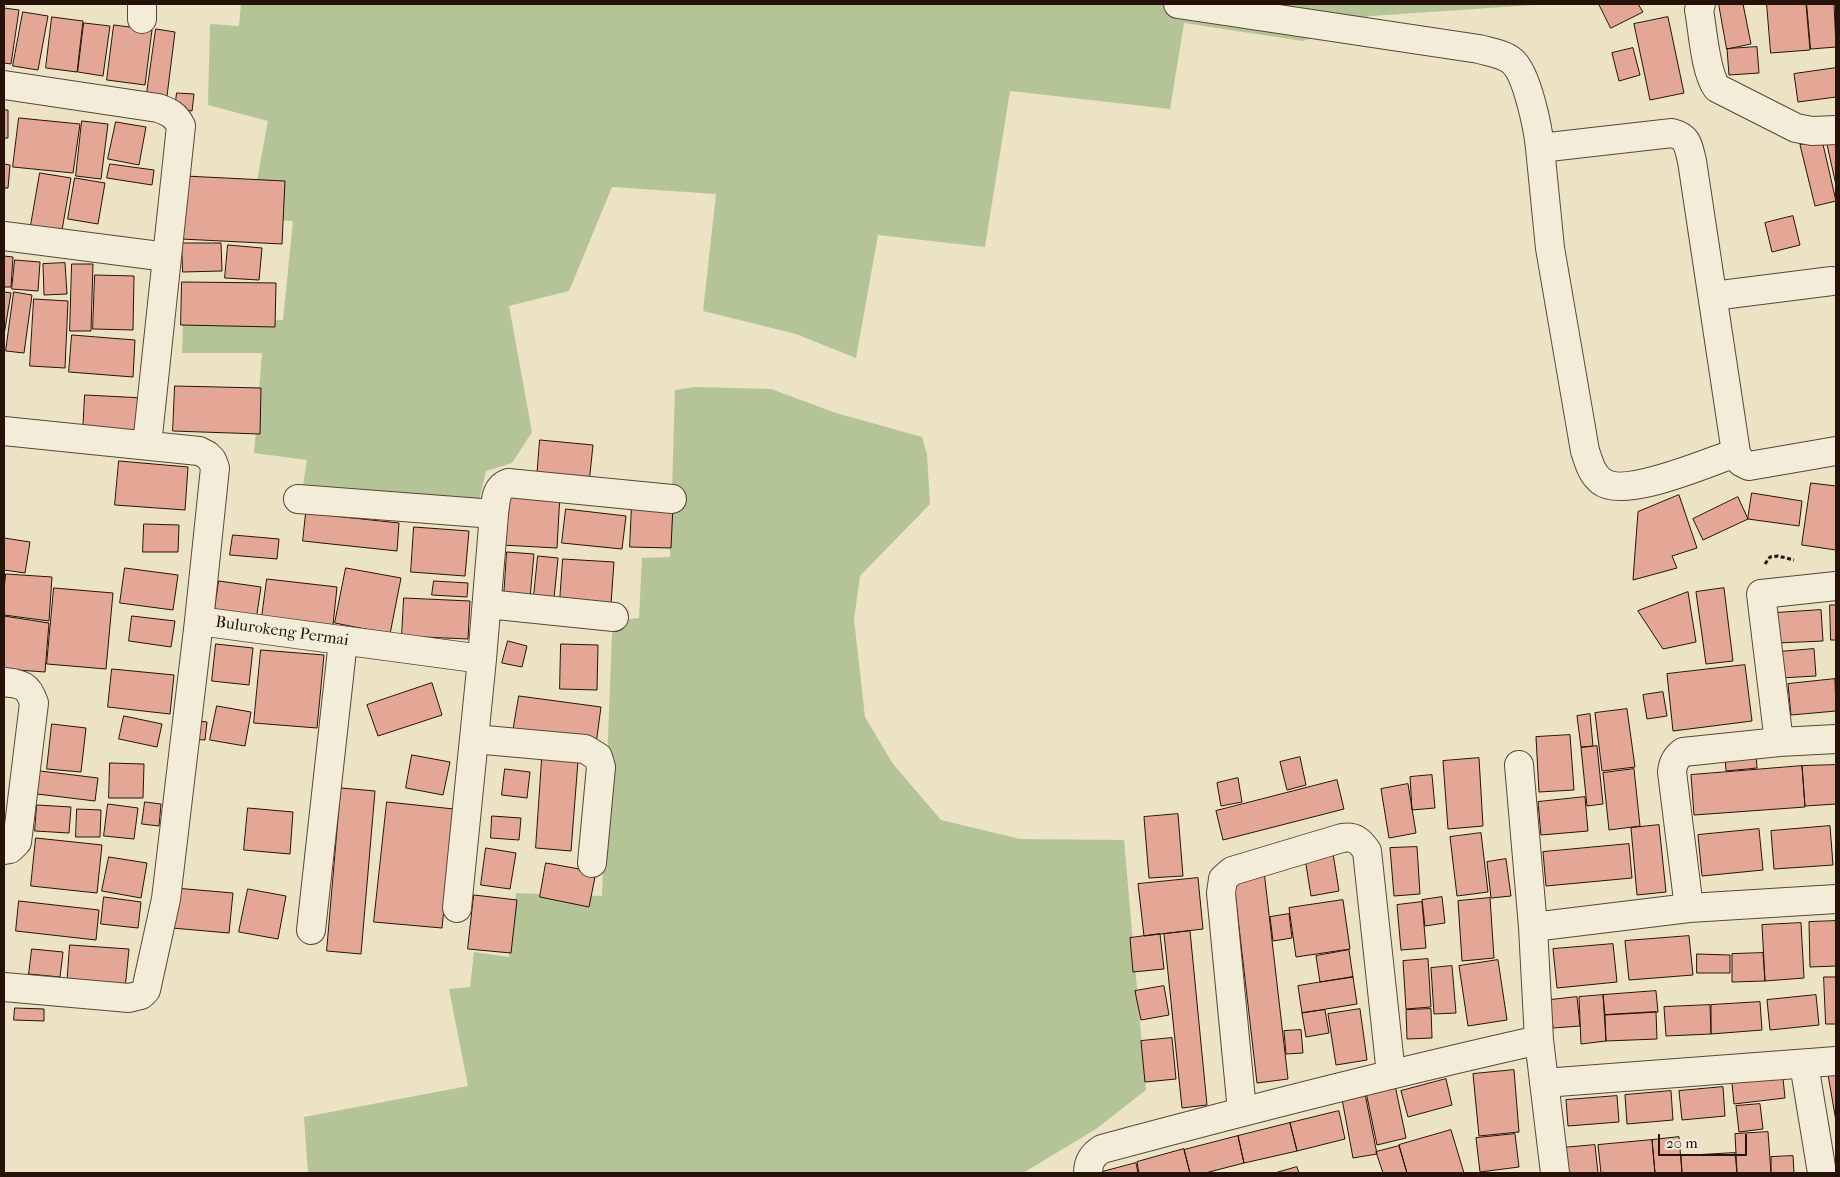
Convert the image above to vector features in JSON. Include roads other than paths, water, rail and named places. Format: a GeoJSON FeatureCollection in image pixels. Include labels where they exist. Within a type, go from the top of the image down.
{"type":"FeatureCollection","features":[{"type":"Feature","properties":{"kind":"street"},"geometry":{"type":"LineString","coordinates":[[1178,4],[1300,13],[1479,49],[1511,60],[1525,80],[1538,132],[1550,248],[1585,451],[1592,472],[1602,482],[1615,487],[1645,484],[1736,453]]}},
{"type":"Feature","properties":{"kind":"street"},"geometry":{"type":"LineString","coordinates":[[1701,4],[1699,10],[1709,69],[1712,82],[1717,88],[1796,128],[1812,131],[1836,130]]}},
{"type":"Feature","properties":{"kind":"street"},"geometry":{"type":"LineString","coordinates":[[4,85],[158,108],[170,112],[178,119],[181,126],[146,445]]}},
{"type":"Feature","properties":{"kind":"street"},"geometry":{"type":"LineString","coordinates":[[1540,148],[1672,133],[1682,136],[1687,143],[1692,161],[1736,453],[1741,462],[1749,466],[1836,451]]}},
{"type":"Feature","properties":{"kind":"street"},"geometry":{"type":"LineString","coordinates":[[4,236],[167,257]]}},
{"type":"Feature","properties":{"kind":"street"},"geometry":{"type":"LineString","coordinates":[[1713,296],[1832,281]]}},
{"type":"Feature","properties":{"kind":"street"},"geometry":{"type":"LineString","coordinates":[[4,432],[146,445],[207,454],[215,468],[198,621]]}},
{"type":"Feature","properties":{"kind":"street"},"geometry":{"type":"LineString","coordinates":[[457,908],[482,659],[494,514],[498,490],[508,483],[672,499]]}},
{"type":"Feature","properties":{"kind":"street"},"geometry":{"type":"LineString","coordinates":[[298,499],[494,514]]}},
{"type":"Feature","properties":{"kind":"street"},"geometry":{"type":"LineString","coordinates":[[1779,742],[1760,594],[1836,586]]}},
{"type":"Feature","properties":{"kind":"street"},"geometry":{"type":"LineString","coordinates":[[487,604],[614,617]]}},
{"type":"Feature","properties":{"kind":"street","name":"Bulurokeng Permai"},"geometry":{"type":"LineString","coordinates":[[4,987],[129,998],[141,996],[146,990],[166,899],[198,621],[482,659]]}},
{"type":"Feature","properties":{"kind":"street"},"geometry":{"type":"LineString","coordinates":[[311,930],[343,641]]}},
{"type":"Feature","properties":{"kind":"street"},"geometry":{"type":"LineString","coordinates":[[4,682],[18,684],[30,691],[34,703],[17,842],[10,849],[4,850]]}},
{"type":"Feature","properties":{"kind":"street"},"geometry":{"type":"LineString","coordinates":[[474,739],[585,749],[598,758],[601,767],[592,863]]}},
{"type":"Feature","properties":{"kind":"street"},"geometry":{"type":"LineString","coordinates":[[1690,908],[1672,772],[1673,762],[1683,752],[1779,742],[1836,739]]}},
{"type":"Feature","properties":{"kind":"street"},"geometry":{"type":"LineString","coordinates":[[1519,765],[1533,927],[1539,1040],[1555,1173]]}},
{"type":"Feature","properties":{"kind":"street"},"geometry":{"type":"LineString","coordinates":[[1242,1111],[1221,893],[1223,879],[1232,871],[1342,838],[1358,839],[1367,851],[1391,1074]]}},
{"type":"Feature","properties":{"kind":"street"},"geometry":{"type":"LineString","coordinates":[[1533,927],[1690,908],[1836,899]]}},
{"type":"Feature","properties":{"kind":"street"},"geometry":{"type":"LineString","coordinates":[[1088,1173],[1089,1164],[1093,1157],[1102,1150],[1242,1111],[1539,1040]]}},
{"type":"Feature","properties":{"kind":"street"},"geometry":{"type":"LineString","coordinates":[[1544,1083],[1836,1061]]}},
{"type":"Feature","properties":{"kind":"street"},"geometry":{"type":"LineString","coordinates":[[1804,1064],[1822,1173]]}}]}
